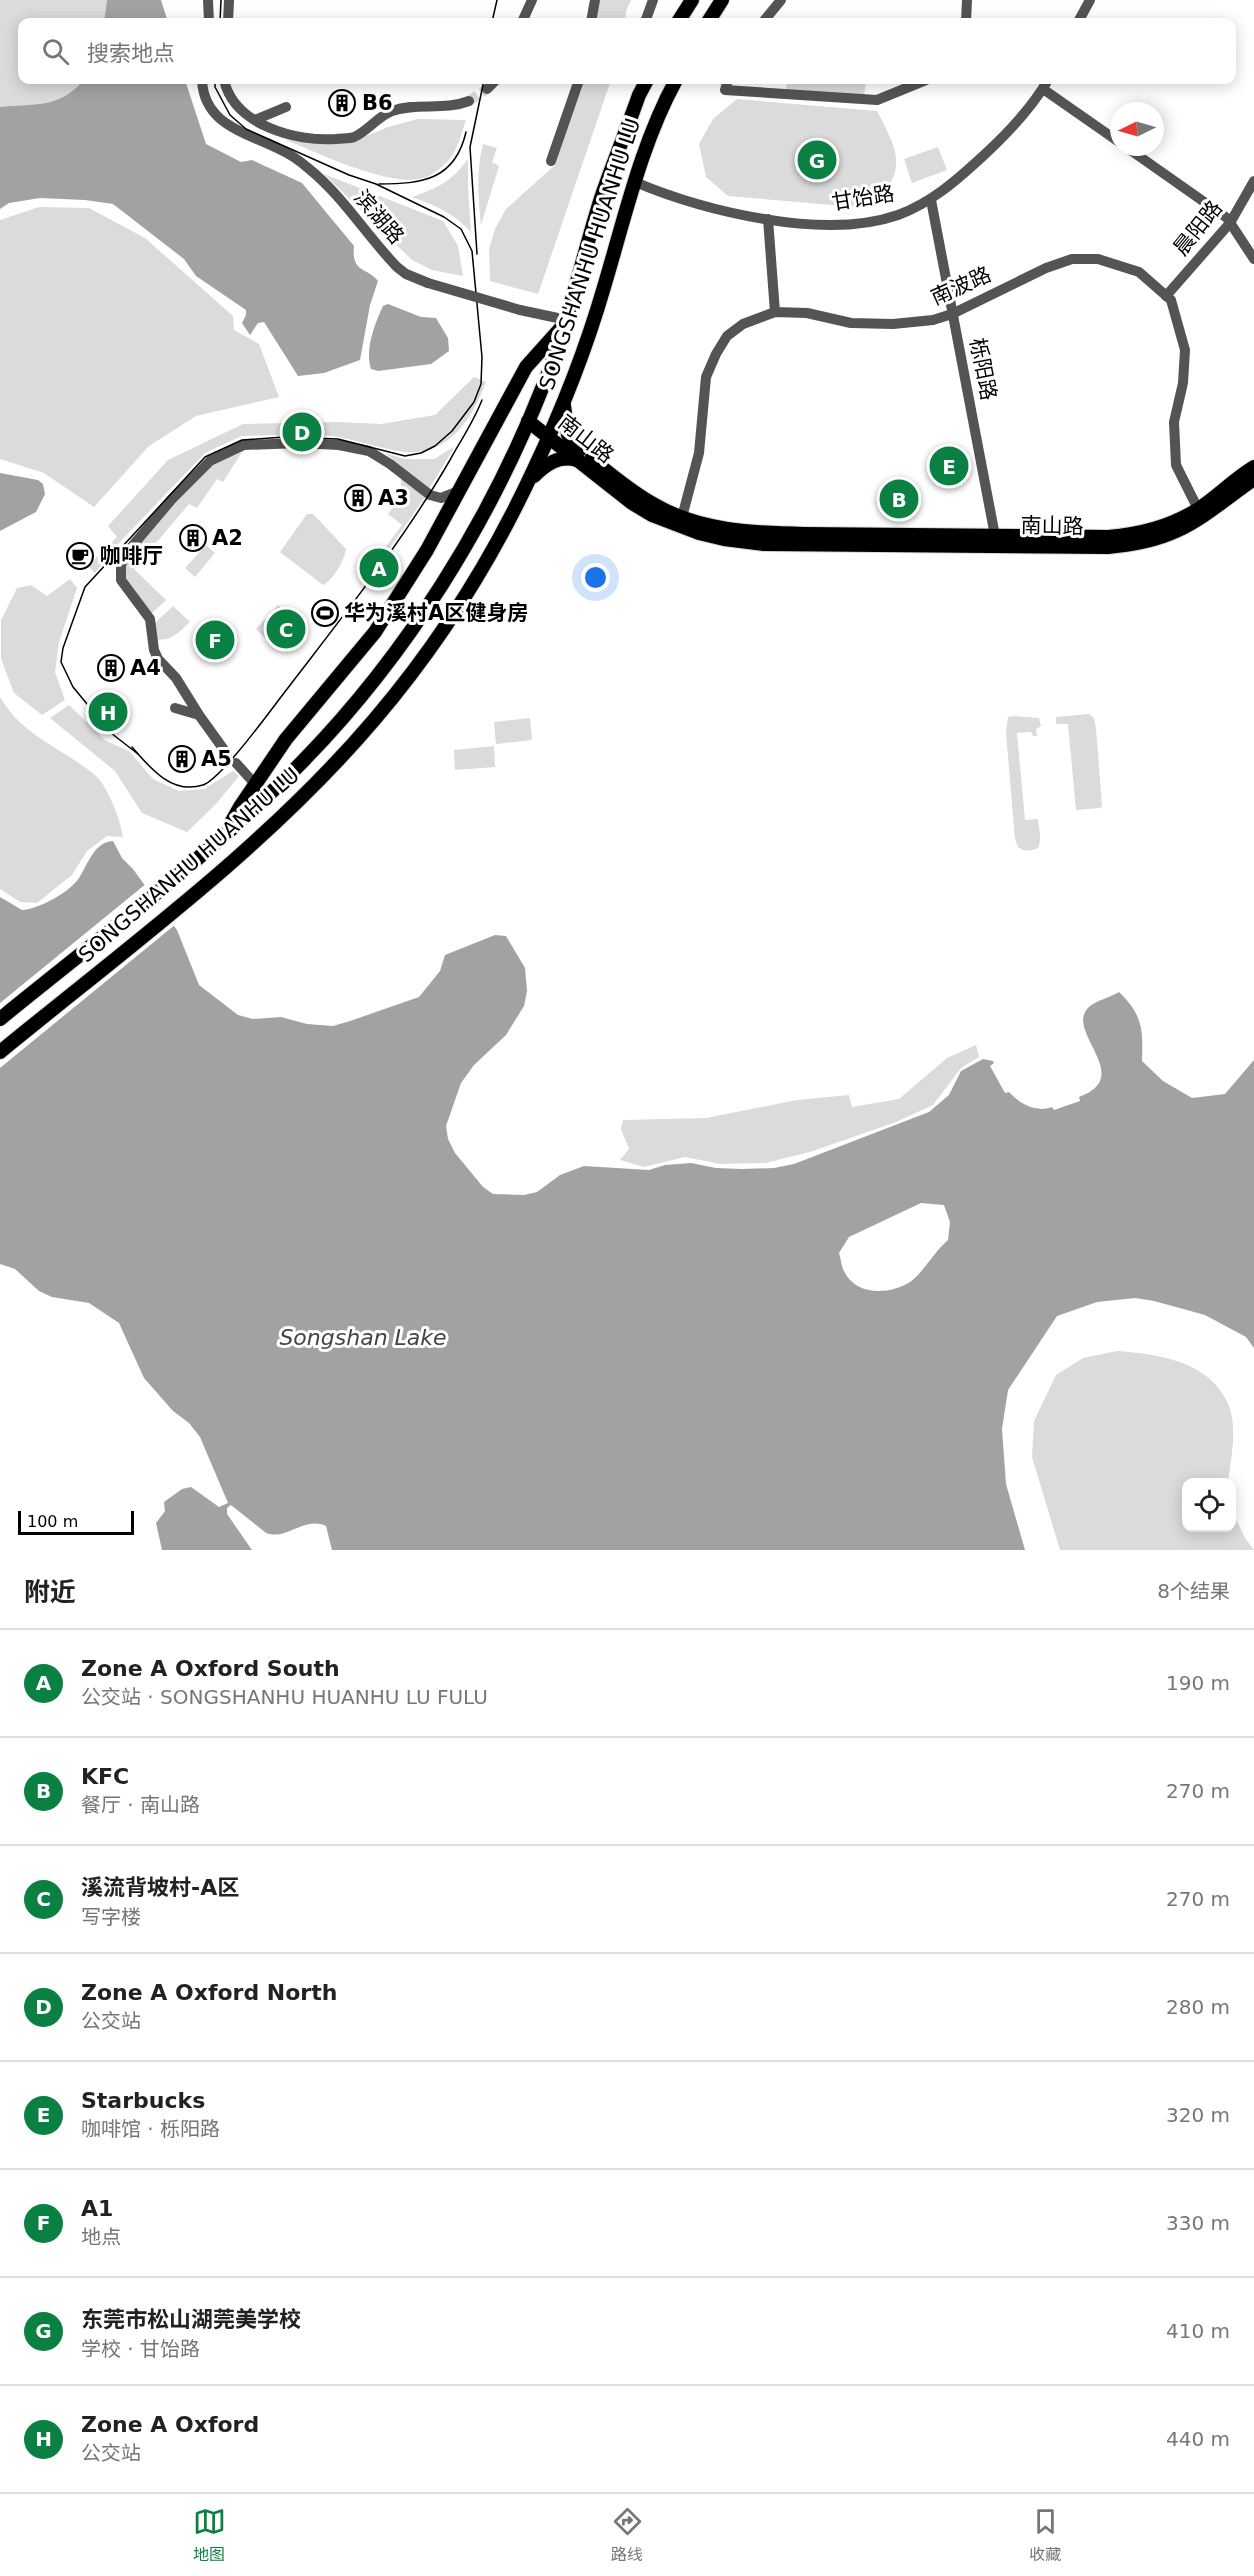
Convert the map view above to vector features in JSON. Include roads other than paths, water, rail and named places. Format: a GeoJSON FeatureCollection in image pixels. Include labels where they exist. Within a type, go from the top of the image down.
{"type":"FeatureCollection","features":[{"type":"Feature","properties":{"kind":"main road"},"geometry":{"type":"LineString","coordinates":[[681,18],[692,0]]}},
{"type":"Feature","properties":{"kind":"main road"},"geometry":{"type":"LineString","coordinates":[[711,18],[722,0]]}},
{"type":"Feature","properties":{"kind":"main road","name":"SONGSHANHU HUANHU LU"},"geometry":{"type":"LineString","coordinates":[[0,1019],[227,831],[305,759],[397,651],[466,544],[510,461],[528,421],[567,320],[601,200],[639,94],[645,84]]}},
{"type":"Feature","properties":{"kind":"main road","name":"SONGSHANHU HUANHU LU"},"geometry":{"type":"LineString","coordinates":[[0,1052],[267,830],[317,781],[399,689],[425,655],[468,589],[526,485],[550,433],[595,317],[634,182],[662,105],[674,84]]}},
{"type":"Feature","properties":{"kind":"main road"},"geometry":{"type":"LineString","coordinates":[[227,831],[255,784],[298,724],[375,632],[427,550],[526,367],[567,320]]}},
{"type":"Feature","properties":{"kind":"main road"},"geometry":{"type":"LineString","coordinates":[[526,485],[538,471],[554,461],[580,456],[566,430],[565,396]]}},
{"type":"Feature","properties":{"kind":"main road","name":"南山路"},"geometry":{"type":"LineString","coordinates":[[528,421],[550,433],[580,456],[656,506],[682,517],[726,529],[764,534],[1108,547],[1154,541],[1175,533],[1204,517],[1254,479]]}},
{"type":"Feature","properties":{"kind":"main road","name":"南山路"},"geometry":{"type":"LineString","coordinates":[[580,456],[632,503],[652,515],[699,534],[764,544],[996,541],[1135,535],[1171,524],[1198,509],[1254,467]]}},
{"type":"Feature","properties":{"kind":"street"},"geometry":{"type":"LineString","coordinates":[[208,0],[209,18]]}},
{"type":"Feature","properties":{"kind":"street"},"geometry":{"type":"LineString","coordinates":[[228,18],[229,0]]}},
{"type":"Feature","properties":{"kind":"street"},"geometry":{"type":"LineString","coordinates":[[524,18],[532,0]]}},
{"type":"Feature","properties":{"kind":"street"},"geometry":{"type":"LineString","coordinates":[[592,18],[595,0]]}},
{"type":"Feature","properties":{"kind":"street"},"geometry":{"type":"LineString","coordinates":[[646,18],[652,0]]}},
{"type":"Feature","properties":{"kind":"street"},"geometry":{"type":"LineString","coordinates":[[767,18],[781,0]]}},
{"type":"Feature","properties":{"kind":"street"},"geometry":{"type":"LineString","coordinates":[[966,18],[967,0]]}},
{"type":"Feature","properties":{"kind":"street"},"geometry":{"type":"LineString","coordinates":[[1080,18],[1090,0]]}},
{"type":"Feature","properties":{"kind":"street","name":"滨湖路"},"geometry":{"type":"LineString","coordinates":[[203,84],[208,104],[225,125],[287,152],[306,166],[322,181],[396,267],[406,274],[428,283],[520,310],[567,320]]}},
{"type":"Feature","properties":{"kind":"street"},"geometry":{"type":"LineString","coordinates":[[226,84],[235,104],[255,120],[285,135],[314,140],[353,137],[391,111],[403,106],[458,106],[469,101]]}},
{"type":"Feature","properties":{"kind":"street"},"geometry":{"type":"LineString","coordinates":[[487,89],[492,84]]}},
{"type":"Feature","properties":{"kind":"street"},"geometry":{"type":"LineString","coordinates":[[551,161],[578,84]]}},
{"type":"Feature","properties":{"kind":"street"},"geometry":{"type":"LineString","coordinates":[[639,84],[639,94]]}},
{"type":"Feature","properties":{"kind":"street"},"geometry":{"type":"LineString","coordinates":[[727,84],[725,90],[877,100],[916,84]]}},
{"type":"Feature","properties":{"kind":"street"},"geometry":{"type":"LineString","coordinates":[[1046,84],[1110,135]]}},
{"type":"Feature","properties":{"kind":"street","name":"甘饴路"},"geometry":{"type":"LineString","coordinates":[[634,182],[676,199],[711,209],[768,219],[828,224],[870,221],[897,215],[931,200],[1002,138],[1046,84]]}},
{"type":"Feature","properties":{"kind":"street"},"geometry":{"type":"LineString","coordinates":[[255,120],[286,107]]}},
{"type":"Feature","properties":{"kind":"street"},"geometry":{"type":"LineString","coordinates":[[1139,156],[1227,218],[1254,259]]}},
{"type":"Feature","properties":{"kind":"street","name":"晨阳路"},"geometry":{"type":"LineString","coordinates":[[1166,296],[1230,223],[1254,181]]}},
{"type":"Feature","properties":{"kind":"street","name":"栎阳路"},"geometry":{"type":"LineString","coordinates":[[931,200],[996,541]]}},
{"type":"Feature","properties":{"kind":"street"},"geometry":{"type":"LineString","coordinates":[[768,219],[775,312]]}},
{"type":"Feature","properties":{"kind":"street","name":"南波路"},"geometry":{"type":"LineString","coordinates":[[682,517],[699,453],[706,377],[727,336],[743,324],[775,312],[807,313],[861,324],[933,320],[952,314],[1046,267],[1072,259],[1098,259],[1139,272],[1171,300],[1185,350],[1183,382],[1174,422],[1176,465],[1198,509]]}},
{"type":"Feature","properties":{"kind":"street"},"geometry":{"type":"LineString","coordinates":[[244,445],[258,454]]}},
{"type":"Feature","properties":{"kind":"street"},"geometry":{"type":"LineString","coordinates":[[227,754],[176,678],[158,659],[154,650],[150,619],[121,580],[120,565],[140,537],[197,472],[210,461],[244,445],[339,445],[369,451],[430,495],[441,498],[461,490]]}},
{"type":"Feature","properties":{"kind":"street"},"geometry":{"type":"LineString","coordinates":[[176,708],[199,715]]}},
{"type":"Feature","properties":{"kind":"street"},"geometry":{"type":"LineString","coordinates":[[236,763],[255,784]]}},
{"type":"Feature","properties":{"kind":"water"},"geometry":{"type":"Polygon","coordinates":[[[107,0],[161,0],[167,18],[105,18],[107,0]]]}},
{"type":"Feature","properties":{"kind":"water"},"geometry":{"type":"Polygon","coordinates":[[[80,84],[186,84],[206,144],[241,162],[252,160],[302,183],[354,246],[357,265],[378,281],[370,305],[360,360],[324,373],[298,376],[264,322],[258,323],[250,335],[242,323],[246,310],[196,276],[184,259],[113,204],[40,198],[9,203],[0,209],[0,107],[46,103],[65,96],[80,84]]]}},
{"type":"Feature","properties":{"kind":"water"},"geometry":{"type":"Polygon","coordinates":[[[388,304],[421,317],[436,318],[448,338],[449,351],[431,364],[378,371],[371,369],[369,354],[371,338],[383,306],[388,304]]]}},
{"type":"Feature","properties":{"kind":"water"},"geometry":{"type":"Polygon","coordinates":[[[0,473],[38,480],[43,484],[45,494],[36,512],[0,531],[0,473]]]}},
{"type":"Feature","properties":{"kind":"water","name":"Songshan Lake"},"geometry":{"type":"Polygon","coordinates":[[[113,841],[122,858],[133,869],[177,930],[199,985],[238,1015],[253,1019],[281,1017],[307,1024],[333,1026],[350,1021],[419,997],[440,971],[445,955],[495,935],[506,936],[525,968],[527,991],[524,1006],[506,1035],[474,1065],[461,1083],[446,1126],[448,1139],[455,1153],[483,1187],[493,1194],[524,1195],[537,1192],[560,1175],[584,1166],[649,1170],[665,1165],[691,1163],[716,1168],[742,1169],[774,1168],[794,1164],[929,1112],[949,1095],[961,1071],[983,1059],[993,1061],[994,1063],[990,1066],[1005,1093],[1009,1092],[1018,1100],[1034,1108],[1052,1107],[1054,1110],[1080,1101],[1079,1097],[1095,1088],[1101,1077],[1100,1065],[1084,1027],[1084,1016],[1090,1006],[1119,992],[1133,1008],[1140,1024],[1142,1061],[1163,1081],[1192,1098],[1225,1094],[1254,1060],[1254,1348],[1246,1337],[1205,1315],[1154,1301],[1135,1298],[1097,1302],[1057,1316],[1008,1390],[1002,1429],[1006,1484],[1025,1550],[332,1550],[326,1526],[310,1524],[274,1535],[266,1533],[231,1505],[227,1508],[227,1514],[252,1550],[162,1550],[156,1523],[165,1511],[164,1502],[182,1489],[191,1487],[219,1507],[228,1503],[200,1437],[144,1378],[119,1323],[89,1303],[52,1297],[39,1291],[15,1269],[0,1264],[0,897],[22,910],[37,907],[54,899],[75,883],[96,849],[106,842],[113,841]],[[921,1203],[849,1237],[839,1253],[843,1269],[849,1279],[864,1289],[874,1291],[893,1289],[910,1282],[948,1240],[950,1222],[944,1205],[921,1203]]]}},
{"type":"Feature","properties":{"kind":"tunnel"},"geometry":{"type":"LineString","coordinates":[[469,101],[487,89]]}},
{"type":"Feature","properties":{"kind":"tram line"},"geometry":{"type":"LineString","coordinates":[[220,18],[221,0]]}},
{"type":"Feature","properties":{"kind":"tram line"},"geometry":{"type":"LineString","coordinates":[[493,18],[497,0]]}},
{"type":"Feature","properties":{"kind":"tram line"},"geometry":{"type":"LineString","coordinates":[[138,754],[111,733],[73,687],[61,662],[63,648],[85,587],[205,457],[242,440],[284,437],[338,439],[405,456],[421,453],[435,446],[452,431],[474,402],[481,384],[482,357],[472,251],[461,229],[444,217],[376,184],[349,175],[246,129],[230,115],[215,84]]}},
{"type":"Feature","properties":{"kind":"tram line"},"geometry":{"type":"LineString","coordinates":[[477,254],[470,147],[483,84]]}},
{"type":"Feature","properties":{"kind":"tram line"},"geometry":{"type":"LineString","coordinates":[[379,184],[409,183],[423,180],[445,170],[461,148],[466,132]]}},
{"type":"Feature","properties":{"kind":"tram line"},"geometry":{"type":"LineString","coordinates":[[132,747],[154,771],[181,786],[203,785],[221,771],[257,728],[392,550],[450,460],[482,400]]}},
{"type":"Feature","properties":{"kind":"place","name":"B6"},"geometry":{"type":"Point","coordinates":[342,103]}},
{"type":"Feature","properties":{"kind":"place","name":"东莞市松山湖莞美学校"},"geometry":{"type":"Point","coordinates":[817,160]}},
{"type":"Feature","properties":{"kind":"place","name":"Zone A Oxford North"},"geometry":{"type":"Point","coordinates":[302,432]}},
{"type":"Feature","properties":{"kind":"place","name":"Starbucks"},"geometry":{"type":"Point","coordinates":[949,466]}},
{"type":"Feature","properties":{"kind":"place","name":"A3"},"geometry":{"type":"Point","coordinates":[358,498]}},
{"type":"Feature","properties":{"kind":"place","name":"KFC"},"geometry":{"type":"Point","coordinates":[899,499]}},
{"type":"Feature","properties":{"kind":"place","name":"A2"},"geometry":{"type":"Point","coordinates":[193,538]}},
{"type":"Feature","properties":{"kind":"place","name":"咖啡厅"},"geometry":{"type":"Point","coordinates":[80,556]}},
{"type":"Feature","properties":{"kind":"place","name":"Zone A Oxford South"},"geometry":{"type":"Point","coordinates":[379,568]}},
{"type":"Feature","properties":{"kind":"place","name":"华为溪村A区健身房"},"geometry":{"type":"Point","coordinates":[325,613]}},
{"type":"Feature","properties":{"kind":"place","name":"溪流背坡村-A区"},"geometry":{"type":"Point","coordinates":[286,629]}},
{"type":"Feature","properties":{"kind":"place","name":"A1"},"geometry":{"type":"Point","coordinates":[215,640]}},
{"type":"Feature","properties":{"kind":"place","name":"A4"},"geometry":{"type":"Point","coordinates":[111,668]}},
{"type":"Feature","properties":{"kind":"place","name":"Zone A Oxford"},"geometry":{"type":"Point","coordinates":[108,712]}},
{"type":"Feature","properties":{"kind":"place","name":"A5"},"geometry":{"type":"Point","coordinates":[182,759]}}]}
